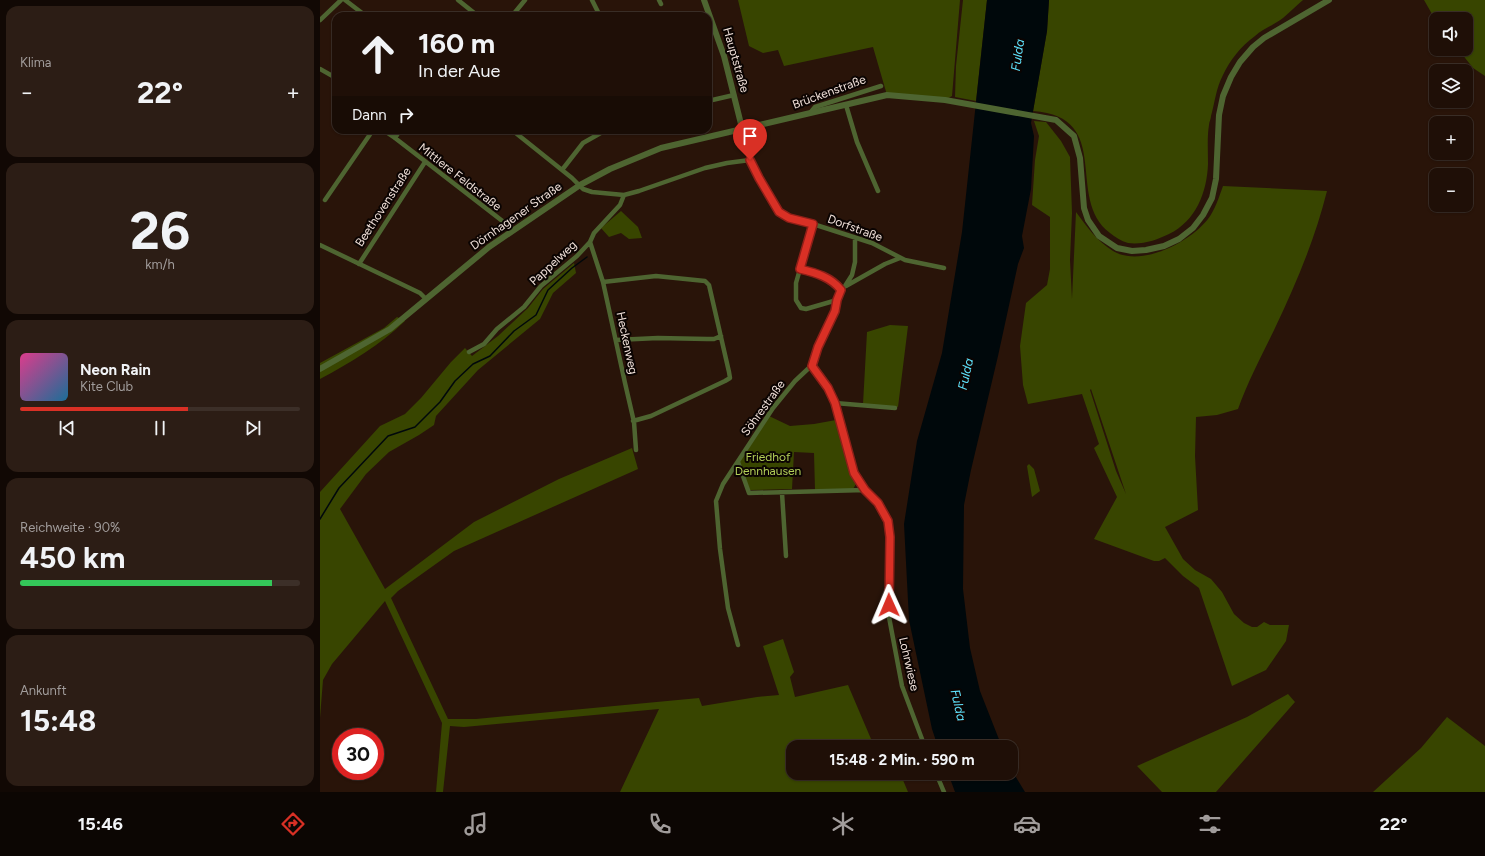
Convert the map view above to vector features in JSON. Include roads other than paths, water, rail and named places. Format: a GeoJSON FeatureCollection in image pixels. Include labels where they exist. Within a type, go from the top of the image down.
{"type":"FeatureCollection","features":[{"type":"Feature","properties":{"kind":"street"},"geometry":{"type":"LineString","coordinates":[[320,20],[341,0]]}},
{"type":"Feature","properties":{"kind":"street"},"geometry":{"type":"LineString","coordinates":[[345,0],[361,12]]}},
{"type":"Feature","properties":{"kind":"street"},"geometry":{"type":"LineString","coordinates":[[458,0],[473,12]]}},
{"type":"Feature","properties":{"kind":"street"},"geometry":{"type":"LineString","coordinates":[[515,12],[525,0]]}},
{"type":"Feature","properties":{"kind":"street"},"geometry":{"type":"LineString","coordinates":[[592,0],[598,12]]}},
{"type":"Feature","properties":{"kind":"street","name":"Hauptstraße"},"geometry":{"type":"LineString","coordinates":[[704,0],[708,12]]}},
{"type":"Feature","properties":{"kind":"street"},"geometry":{"type":"LineString","coordinates":[[810,113],[887,95],[931,98],[1047,117],[1056,120],[1074,136],[1080,158],[1084,208],[1088,220],[1099,236],[1117,248],[1132,251],[1146,250],[1164,246],[1193,228],[1203,215],[1212,198],[1216,179],[1220,115],[1223,96],[1231,77],[1240,62],[1253,47],[1264,38],[1329,0]]}},
{"type":"Feature","properties":{"kind":"street","name":"Hauptstraße"},"geometry":{"type":"LineString","coordinates":[[712,22],[724,56],[742,128]]}},
{"type":"Feature","properties":{"kind":"street"},"geometry":{"type":"LineString","coordinates":[[320,69],[332,76]]}},
{"type":"Feature","properties":{"kind":"street","name":"Brückenstraße"},"geometry":{"type":"LineString","coordinates":[[580,185],[621,163],[661,148],[810,113],[816,107],[881,86]]}},
{"type":"Feature","properties":{"kind":"street"},"geometry":{"type":"LineString","coordinates":[[712,100],[734,95]]}},
{"type":"Feature","properties":{"kind":"street"},"geometry":{"type":"LineString","coordinates":[[846,104],[857,142],[878,191]]}},
{"type":"Feature","properties":{"kind":"street","name":"Dorfstraße"},"geometry":{"type":"LineString","coordinates":[[742,128],[750,160],[779,212],[789,218],[872,243],[900,258],[944,268]]}},
{"type":"Feature","properties":{"kind":"street"},"geometry":{"type":"LineString","coordinates":[[325,200],[370,134]]}},
{"type":"Feature","properties":{"kind":"street","name":"Mittlere Feldstraße"},"geometry":{"type":"LineString","coordinates":[[389,134],[514,230]]}},
{"type":"Feature","properties":{"kind":"street"},"geometry":{"type":"LineString","coordinates":[[395,138],[398,134]]}},
{"type":"Feature","properties":{"kind":"street"},"geometry":{"type":"LineString","coordinates":[[517,134],[580,185]]}},
{"type":"Feature","properties":{"kind":"street"},"geometry":{"type":"LineString","coordinates":[[562,170],[583,143],[599,134]]}},
{"type":"Feature","properties":{"kind":"street","name":"Dörnhagener Straße"},"geometry":{"type":"LineString","coordinates":[[320,369],[390,328],[488,247],[580,185],[587,192],[624,195],[705,168],[727,162],[750,160]]}},
{"type":"Feature","properties":{"kind":"street","name":"Beethovenstraße"},"geometry":{"type":"LineString","coordinates":[[359,264],[425,162]]}},
{"type":"Feature","properties":{"kind":"street","name":"Pappelweg"},"geometry":{"type":"LineString","coordinates":[[469,352],[484,344],[497,329],[524,307],[541,286],[577,256],[590,242],[594,233],[620,205],[624,195]]}},
{"type":"Feature","properties":{"kind":"street"},"geometry":{"type":"LineString","coordinates":[[813,224],[796,283],[796,300],[801,308],[806,309],[837,300]]}},
{"type":"Feature","properties":{"kind":"street"},"geometry":{"type":"LineString","coordinates":[[812,366],[818,347],[835,311],[841,290],[852,274],[855,262],[855,238]]}},
{"type":"Feature","properties":{"kind":"street","name":"Heckenweg"},"geometry":{"type":"LineString","coordinates":[[590,242],[603,282],[616,340],[634,422],[636,450]]}},
{"type":"Feature","properties":{"kind":"street"},"geometry":{"type":"LineString","coordinates":[[320,245],[420,293],[426,299]]}},
{"type":"Feature","properties":{"kind":"street"},"geometry":{"type":"LineString","coordinates":[[845,286],[880,266],[900,258]]}},
{"type":"Feature","properties":{"kind":"street"},"geometry":{"type":"LineString","coordinates":[[800,269],[818,273],[836,284],[841,290]]}},
{"type":"Feature","properties":{"kind":"street"},"geometry":{"type":"LineString","coordinates":[[603,282],[656,276],[705,281],[709,286],[721,336],[730,378],[664,410],[633,421]]}},
{"type":"Feature","properties":{"kind":"street"},"geometry":{"type":"LineString","coordinates":[[616,340],[658,338],[714,339],[721,336]]}},
{"type":"Feature","properties":{"kind":"street","name":"Lohrwiese"},"geometry":{"type":"LineString","coordinates":[[812,366],[828,388],[835,403],[854,473],[865,490],[878,503],[888,521],[890,537],[888,592],[889,617],[902,686],[922,740]]}},
{"type":"Feature","properties":{"kind":"street","name":"Söhrestraße"},"geometry":{"type":"LineString","coordinates":[[738,645],[728,608],[720,549],[716,501],[723,484],[754,435],[783,394],[812,366]]}},
{"type":"Feature","properties":{"kind":"street"},"geometry":{"type":"LineString","coordinates":[[835,403],[895,408]]}},
{"type":"Feature","properties":{"kind":"street"},"geometry":{"type":"LineString","coordinates":[[738,462],[749,493],[865,490]]}},
{"type":"Feature","properties":{"kind":"street"},"geometry":{"type":"LineString","coordinates":[[782,493],[786,556]]}},
{"type":"Feature","properties":{"kind":"street"},"geometry":{"type":"LineString","coordinates":[[939,780],[944,792]]}},
{"type":"Feature","properties":{"kind":"water","name":"Fulda"},"geometry":{"type":"Polygon","coordinates":[[[987,0],[1049,0],[1047,31],[1031,123],[1034,136],[1031,189],[1022,236],[1024,248],[1018,264],[964,505],[963,589],[970,648],[980,691],[999,740],[936,740],[909,620],[904,524],[917,441],[942,353],[962,232],[987,0]]]}},
{"type":"Feature","properties":{"kind":"water"},"geometry":{"type":"Polygon","coordinates":[[[951,780],[1018,780],[1025,792],[955,792],[951,780]]]}},
{"type":"Feature","properties":{"kind":"waterway"},"geometry":{"type":"LineString","coordinates":[[320,519],[339,488],[388,436],[415,427],[440,402],[455,381],[473,364],[490,356],[514,331],[536,315],[548,290],[572,268],[587,257]]}},
{"type":"Feature","properties":{"kind":"park label","name":"Friedhof Dennhausen"},"geometry":{"type":"Point","coordinates":[768,464]}}]}
